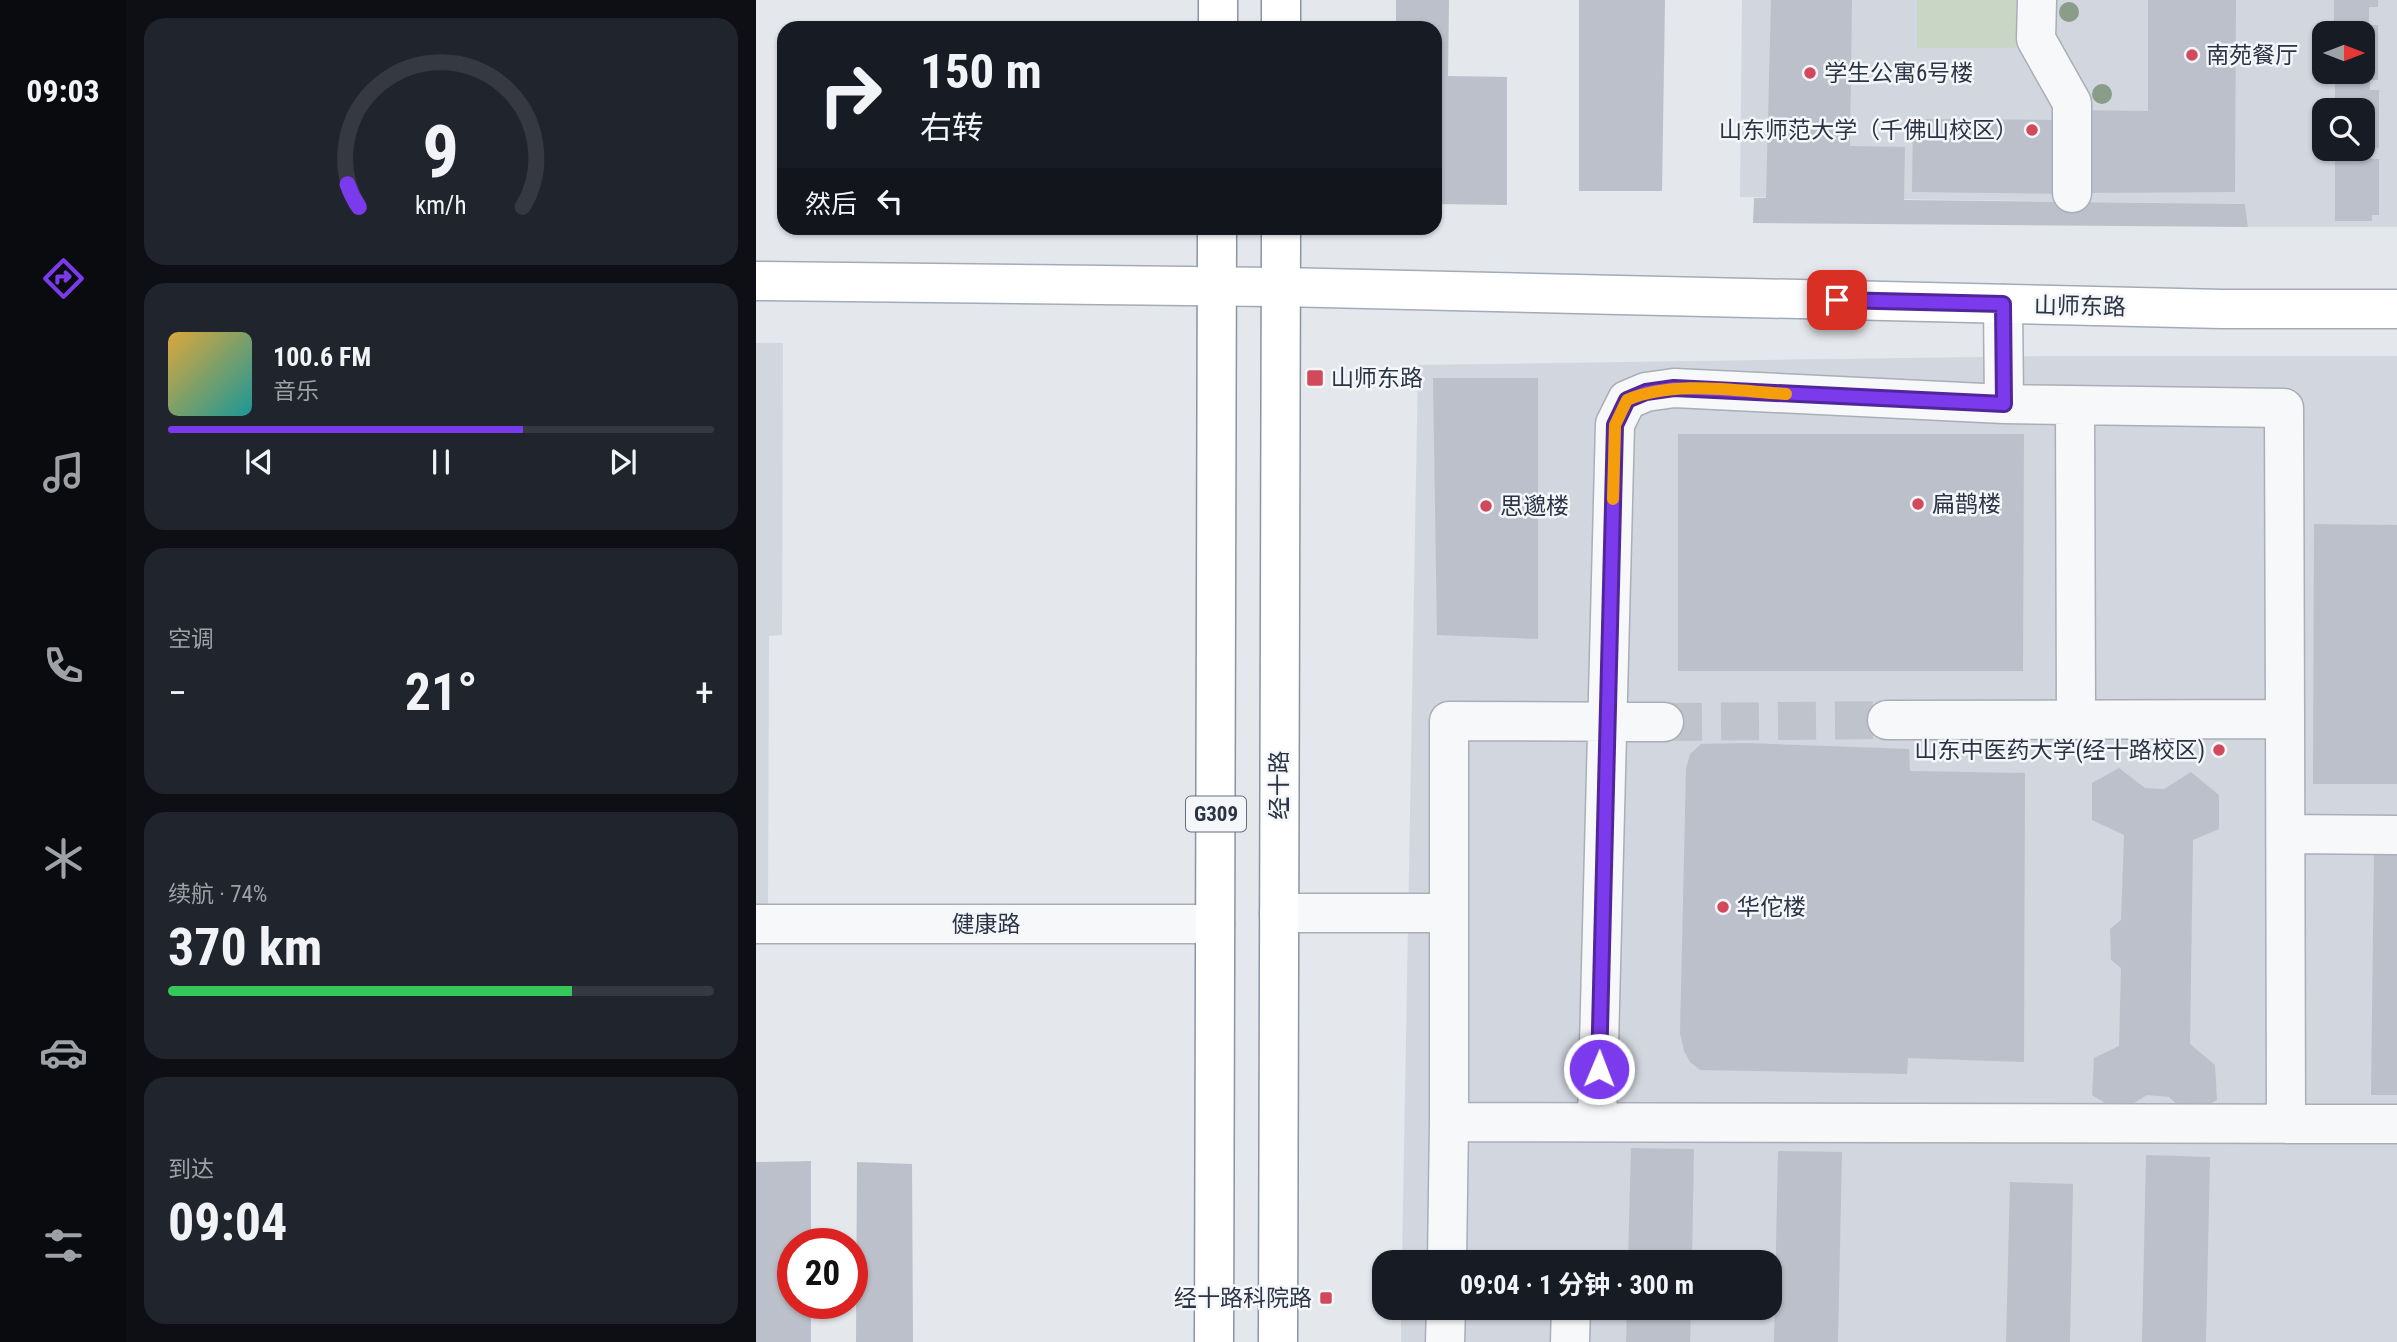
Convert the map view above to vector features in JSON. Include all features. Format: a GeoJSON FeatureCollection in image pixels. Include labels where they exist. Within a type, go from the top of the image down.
{"type":"FeatureCollection","features":[{"type":"Feature","properties":{"kind":"main road"},"geometry":{"type":"LineString","coordinates":[[1218,0],[1218,21]]}},
{"type":"Feature","properties":{"kind":"main road"},"geometry":{"type":"LineString","coordinates":[[1281,0],[1281,21]]}},
{"type":"Feature","properties":{"kind":"main road","name":"G309"},"geometry":{"type":"LineString","coordinates":[[1214,1342],[1217,235]]}},
{"type":"Feature","properties":{"kind":"main road","name":"经十路"},"geometry":{"type":"LineString","coordinates":[[1278,1342],[1281,235]]}},
{"type":"Feature","properties":{"kind":"main road","name":"山师东路"},"geometry":{"type":"LineString","coordinates":[[756,281],[1281,287],[2222,309],[2397,309]]}},
{"type":"Feature","properties":{"kind":"street"},"geometry":{"type":"LineString","coordinates":[[2037,0],[2036,39],[2072,103],[2072,193]]}},
{"type":"Feature","properties":{"kind":"street"},"geometry":{"type":"LineString","coordinates":[[2003,304],[2004,404]]}},
{"type":"Feature","properties":{"kind":"street"},"geometry":{"type":"LineString","coordinates":[[1597,1122],[1615,425],[1627,400],[1646,392],[1674,388],[2004,404],[2284,408],[2286,1124]]}},
{"type":"Feature","properties":{"kind":"street"},"geometry":{"type":"LineString","coordinates":[[2075,406],[2076,720]]}},
{"type":"Feature","properties":{"kind":"street"},"geometry":{"type":"LineString","coordinates":[[1887,720],[2286,719]]}},
{"type":"Feature","properties":{"kind":"street"},"geometry":{"type":"LineString","coordinates":[[1447,1250],[1449,721],[1664,722]]}},
{"type":"Feature","properties":{"kind":"street"},"geometry":{"type":"LineString","coordinates":[[2286,834],[2397,835]]}},
{"type":"Feature","properties":{"kind":"street"},"geometry":{"type":"LineString","coordinates":[[1279,913],[1450,914]]}},
{"type":"Feature","properties":{"kind":"street","name":"健康路"},"geometry":{"type":"LineString","coordinates":[[756,924],[1215,924]]}},
{"type":"Feature","properties":{"kind":"street"},"geometry":{"type":"LineString","coordinates":[[1449,1122],[2397,1124]]}},
{"type":"Feature","properties":{"kind":"street"},"geometry":{"type":"LineString","coordinates":[[1445,1342],[1446,1320]]}},
{"type":"Feature","properties":{"kind":"street"},"geometry":{"type":"LineString","coordinates":[[1570,1342],[1571,1320]]}},
{"type":"Feature","properties":{"kind":"shaded area","name":"山东师范大学（千佛山校区）"},"geometry":{"type":"Polygon","coordinates":[[[1742,0],[2397,0],[2397,227],[2248,227],[2245,204],[1740,197],[1742,0]]]}},
{"type":"Feature","properties":{"kind":"shaded area"},"geometry":{"type":"Polygon","coordinates":[[[756,343],[783,343],[782,635],[769,636],[768,906],[756,906],[756,343]]]}},
{"type":"Feature","properties":{"kind":"shaded area"},"geometry":{"type":"Polygon","coordinates":[[[2043,356],[2397,356],[2397,1342],[1401,1342],[1401,1320],[1782,1320],[1782,1250],[1402,1250],[1418,365],[2043,356]]]}},
{"type":"Feature","properties":{"kind":"green space"},"geometry":{"type":"Polygon","coordinates":[[[1917,0],[2016,0],[2016,48],[1917,48],[1917,0]]]}},
{"type":"Feature","properties":{"kind":"building"},"geometry":{"type":"Polygon","coordinates":[[[1396,0],[1449,0],[1448,76],[1507,77],[1507,205],[1442,204],[1442,21],[1396,21],[1396,0]]]}},
{"type":"Feature","properties":{"kind":"building"},"geometry":{"type":"Polygon","coordinates":[[[1579,0],[1665,0],[1662,191],[1579,191],[1579,0]]]}},
{"type":"Feature","properties":{"kind":"building","name":"学生公寓6号楼"},"geometry":{"type":"Polygon","coordinates":[[[1771,0],[1852,0],[1850,146],[1905,147],[1904,200],[2245,204],[2248,227],[1753,223],[1754,198],[1766,198],[1771,0]]]}},
{"type":"Feature","properties":{"kind":"building"},"geometry":{"type":"Polygon","coordinates":[[[2148,0],[2236,0],[2235,192],[2078,193],[2079,110],[2148,111],[2148,0]]]}},
{"type":"Feature","properties":{"kind":"building"},"geometry":{"type":"Polygon","coordinates":[[[2334,0],[2378,0],[2378,7],[2369,7],[2369,21],[2334,21],[2334,0]]]}},
{"type":"Feature","properties":{"kind":"building"},"geometry":{"type":"Polygon","coordinates":[[[2375,25],[2378,25],[2378,80],[2375,80],[2375,25]]]}},
{"type":"Feature","properties":{"kind":"building"},"geometry":{"type":"Polygon","coordinates":[[[2335,84],[2370,84],[2370,90],[2379,90],[2379,148],[2375,148],[2375,98],[2335,98],[2335,84]]]}},
{"type":"Feature","properties":{"kind":"building"},"geometry":{"type":"Polygon","coordinates":[[[1913,119],[2066,120],[2066,194],[1912,192],[1913,119]]]}},
{"type":"Feature","properties":{"kind":"building"},"geometry":{"type":"Polygon","coordinates":[[[2379,159],[2379,215],[2372,215],[2372,221],[2335,221],[2335,161],[2379,159]]]}},
{"type":"Feature","properties":{"kind":"building","name":"思邈楼"},"geometry":{"type":"Polygon","coordinates":[[[1433,378],[1538,378],[1538,639],[1437,635],[1433,378]]]}},
{"type":"Feature","properties":{"kind":"building","name":"扁鹊楼"},"geometry":{"type":"Polygon","coordinates":[[[1678,434],[2024,434],[2023,671],[1678,671],[1678,434]]]}},
{"type":"Feature","properties":{"kind":"building"},"geometry":{"type":"Polygon","coordinates":[[[2314,524],[2397,525],[2397,784],[2313,784],[2314,524]]]}},
{"type":"Feature","properties":{"kind":"building"},"geometry":{"type":"Polygon","coordinates":[[[1701,744],[1909,749],[1910,771],[2025,773],[2024,1062],[1908,1058],[1907,1074],[1700,1070],[1690,1062],[1680,1033],[1686,769],[1690,754],[1701,744]]]}},
{"type":"Feature","properties":{"kind":"building"},"geometry":{"type":"Polygon","coordinates":[[[2119,768],[2145,788],[2164,789],[2191,772],[2219,795],[2219,829],[2193,840],[2190,1044],[2215,1065],[2217,1100],[2189,1115],[2169,1097],[2147,1095],[2120,1112],[2092,1095],[2094,1058],[2119,1046],[2121,968],[2111,960],[2110,929],[2121,920],[2124,835],[2092,820],[2092,783],[2119,768]]]}},
{"type":"Feature","properties":{"kind":"building"},"geometry":{"type":"Polygon","coordinates":[[[2374,852],[2397,852],[2397,1095],[2371,1095],[2374,852]]]}},
{"type":"Feature","properties":{"kind":"building"},"geometry":{"type":"Polygon","coordinates":[[[1631,1148],[1694,1149],[1692,1250],[1628,1250],[1631,1148]]]}},
{"type":"Feature","properties":{"kind":"building"},"geometry":{"type":"Polygon","coordinates":[[[1778,1151],[1842,1152],[1838,1342],[1774,1342],[1774,1320],[1782,1320],[1782,1250],[1776,1250],[1778,1151]]]}},
{"type":"Feature","properties":{"kind":"building"},"geometry":{"type":"Polygon","coordinates":[[[2146,1155],[2210,1157],[2206,1342],[2142,1342],[2146,1155]]]}},
{"type":"Feature","properties":{"kind":"building"},"geometry":{"type":"Polygon","coordinates":[[[811,1161],[811,1228],[777,1228],[777,1319],[811,1319],[811,1342],[756,1342],[756,1162],[811,1161]]]}},
{"type":"Feature","properties":{"kind":"building"},"geometry":{"type":"Polygon","coordinates":[[[857,1162],[912,1164],[913,1342],[856,1342],[856,1319],[868,1319],[868,1228],[857,1228],[857,1162]]]}},
{"type":"Feature","properties":{"kind":"building"},"geometry":{"type":"Polygon","coordinates":[[[2010,1182],[2073,1184],[2070,1342],[2006,1342],[2010,1182]]]}},
{"type":"Feature","properties":{"kind":"building"},"geometry":{"type":"Polygon","coordinates":[[[1627,1320],[1691,1320],[1690,1342],[1626,1342],[1627,1320]]]}},
{"type":"Feature","properties":{"kind":"tunnel"},"geometry":{"type":"LineString","coordinates":[[1664,722],[1887,720]]}},
{"type":"Feature","properties":{"kind":"slow traffic"},"geometry":{"type":"LineString","coordinates":[[1613,499],[1615,425],[1627,400],[1646,392],[1674,388],[1786,394]]}},
{"type":"Feature","properties":{"kind":"place","name":"南苑餐厅"},"geometry":{"type":"Point","coordinates":[2192,55]}},
{"type":"Feature","properties":{"kind":"place","name":"学生公寓6号楼"},"geometry":{"type":"Point","coordinates":[1810,73]}},
{"type":"Feature","properties":{"kind":"place","name":"山东师范大学（千佛山校区）"},"geometry":{"type":"Point","coordinates":[2032,130]}},
{"type":"Feature","properties":{"kind":"place","name":"山师东路"},"geometry":{"type":"Point","coordinates":[1315,378]}},
{"type":"Feature","properties":{"kind":"place","name":"扁鹊楼"},"geometry":{"type":"Point","coordinates":[1918,504]}},
{"type":"Feature","properties":{"kind":"place","name":"思邈楼"},"geometry":{"type":"Point","coordinates":[1486,506]}},
{"type":"Feature","properties":{"kind":"place","name":"山东中医药大学(经十路校区)"},"geometry":{"type":"Point","coordinates":[2219,750]}},
{"type":"Feature","properties":{"kind":"place","name":"华佗楼"},"geometry":{"type":"Point","coordinates":[1723,907]}},
{"type":"Feature","properties":{"kind":"place","name":"经十路科院路"},"geometry":{"type":"Point","coordinates":[1326,1298]}},
{"type":"Feature","properties":{"kind":"route"},"geometry":{"type":"LineString","coordinates":[[1599,1069],[1615,425],[1627,400],[1646,392],[1674,388],[2004,404],[2003,304],[1837,300]]}}]}
